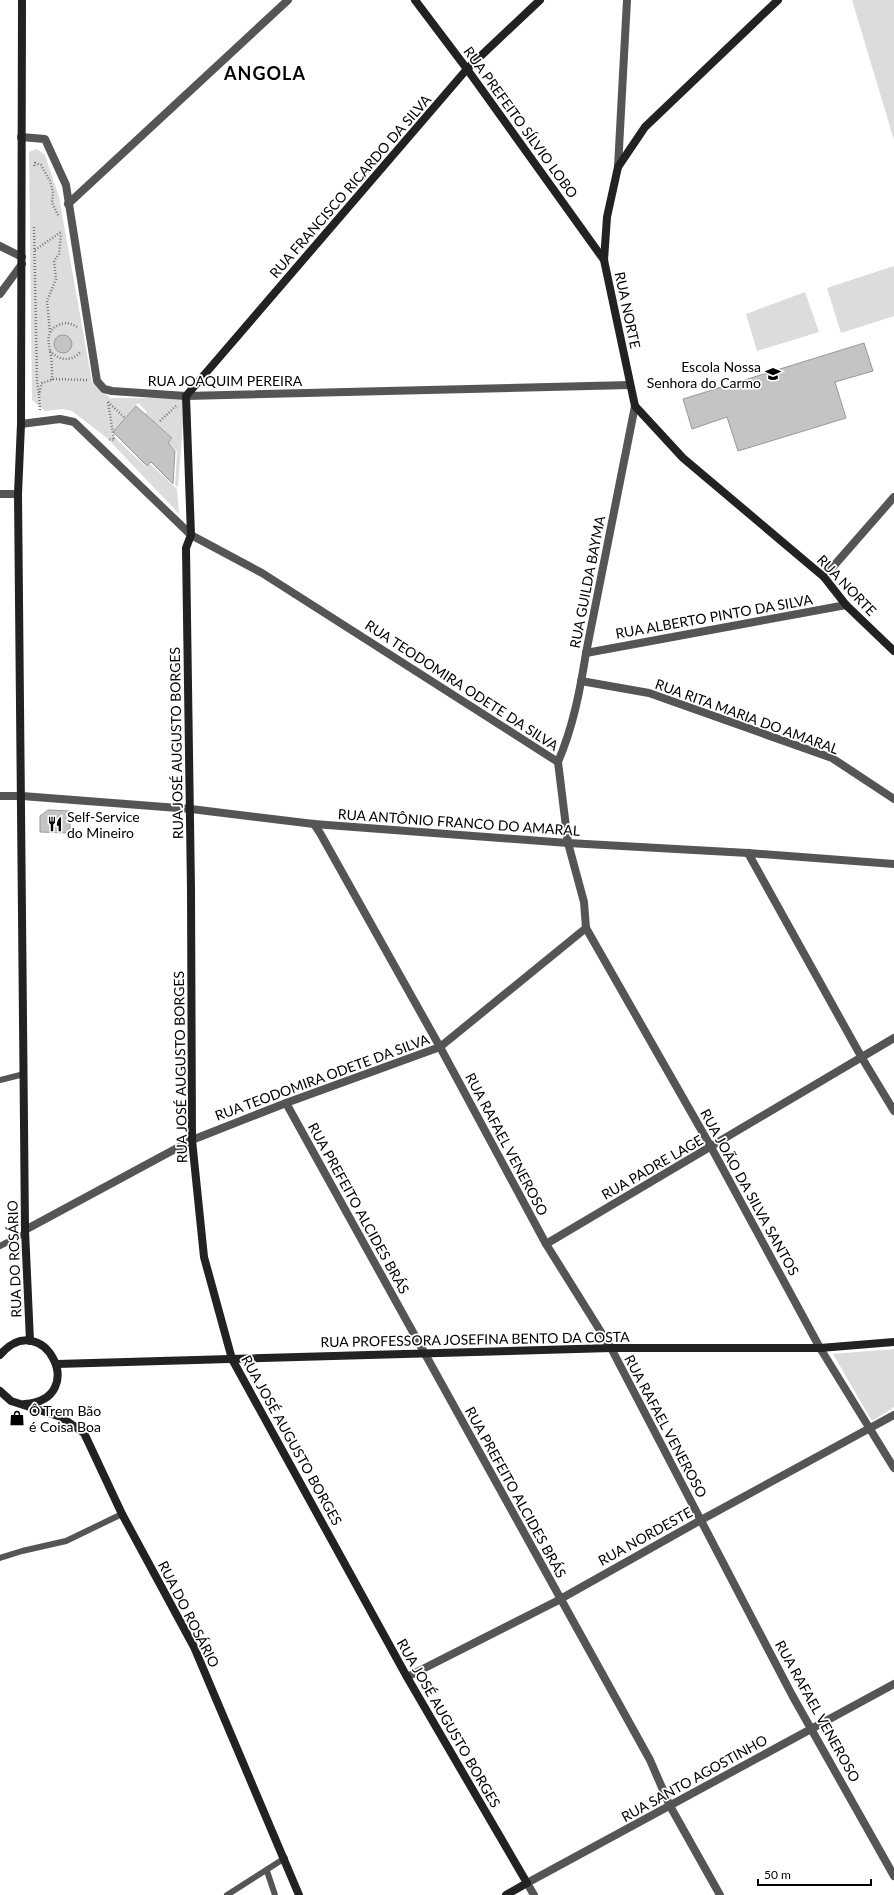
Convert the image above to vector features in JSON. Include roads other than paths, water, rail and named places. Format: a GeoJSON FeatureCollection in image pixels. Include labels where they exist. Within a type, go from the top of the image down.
{"type":"FeatureCollection","features":[{"type":"Feature","properties":{"kind":"street","name":"RUA DO ROSÁRIO"},"geometry":{"type":"LineString","coordinates":[[22,0],[21,424],[18,494],[25,1232],[30,1341]]}},
{"type":"Feature","properties":{"kind":"street"},"geometry":{"type":"LineString","coordinates":[[68,204],[288,0]]}},
{"type":"Feature","properties":{"kind":"street","name":"RUA PREFEITO SÍLVIO LOBO"},"geometry":{"type":"LineString","coordinates":[[415,0],[467,69],[604,260]]}},
{"type":"Feature","properties":{"kind":"street","name":"RUA FRANCISCO RICARDO DA SILVA"},"geometry":{"type":"LineString","coordinates":[[186,396],[467,69],[540,0]]}},
{"type":"Feature","properties":{"kind":"street"},"geometry":{"type":"LineString","coordinates":[[618,167],[627,0]]}},
{"type":"Feature","properties":{"kind":"street","name":"RUA NORTE"},"geometry":{"type":"LineString","coordinates":[[778,0],[644,127],[618,167],[607,217],[604,260],[635,406],[683,458],[824,577],[846,605],[894,651]]}},
{"type":"Feature","properties":{"kind":"street","name":"RUA JOAQUIM PEREIRA"},"geometry":{"type":"LineString","coordinates":[[21,137],[45,139],[66,185],[97,381],[104,389],[112,391],[186,396],[630,385]]}},
{"type":"Feature","properties":{"kind":"street"},"geometry":{"type":"LineString","coordinates":[[0,246],[22,260],[0,294]]}},
{"type":"Feature","properties":{"kind":"street","name":"RUA JOSÉ AUGUSTO BORGES"},"geometry":{"type":"LineString","coordinates":[[186,396],[191,535],[186,548],[191,809],[192,1140],[204,1257],[232,1359],[407,1677],[534,1895]]}},
{"type":"Feature","properties":{"kind":"street","name":"RUA GUILDA BAYMA"},"geometry":{"type":"LineString","coordinates":[[558,762],[569,736],[581,681],[635,406]]}},
{"type":"Feature","properties":{"kind":"street","name":"RUA TEODOMIRA ODETE DA SILVA"},"geometry":{"type":"LineString","coordinates":[[21,424],[41,420],[60,419],[74,422],[191,535],[262,573],[558,762],[568,843],[584,902],[586,928],[440,1047],[286,1103],[192,1140],[25,1232]]}},
{"type":"Feature","properties":{"kind":"street"},"geometry":{"type":"LineString","coordinates":[[0,494],[18,494]]}},
{"type":"Feature","properties":{"kind":"street"},"geometry":{"type":"LineString","coordinates":[[824,577],[894,497]]}},
{"type":"Feature","properties":{"kind":"street","name":"RUA ALBERTO PINTO DA SILVA"},"geometry":{"type":"LineString","coordinates":[[586,653],[846,605]]}},
{"type":"Feature","properties":{"kind":"street","name":"RUA RITA MARIA DO AMARAL"},"geometry":{"type":"LineString","coordinates":[[581,681],[649,693],[832,758],[894,799]]}},
{"type":"Feature","properties":{"kind":"street","name":"RUA ANTÔNIO FRANCO DO AMARAL"},"geometry":{"type":"LineString","coordinates":[[0,796],[22,796],[191,809],[314,824],[568,843],[748,853],[894,864]]}},
{"type":"Feature","properties":{"kind":"street","name":"RUA RAFAEL VENEROSO"},"geometry":{"type":"LineString","coordinates":[[314,824],[440,1047],[546,1244],[611,1348],[792,1694],[812,1727],[894,1876]]}},
{"type":"Feature","properties":{"kind":"street"},"geometry":{"type":"LineString","coordinates":[[748,853],[862,1058],[894,1111]]}},
{"type":"Feature","properties":{"kind":"street","name":"RUA JOÃO DA SILVA SANTOS"},"geometry":{"type":"LineString","coordinates":[[586,928],[711,1147],[820,1348],[894,1468]]}},
{"type":"Feature","properties":{"kind":"street","name":"RUA PADRE LAGE"},"geometry":{"type":"LineString","coordinates":[[546,1244],[894,1038]]}},
{"type":"Feature","properties":{"kind":"street","name":"RUA PREFEITO ALCIDES BRÁS"},"geometry":{"type":"LineString","coordinates":[[286,1103],[650,1760],[670,1806],[720,1895]]}},
{"type":"Feature","properties":{"kind":"street"},"geometry":{"type":"LineString","coordinates":[[0,1355],[6,1348],[17,1342],[30,1341],[42,1345],[51,1353],[57,1364],[58,1376],[54,1388],[46,1398],[35,1404],[22,1405]]}},
{"type":"Feature","properties":{"kind":"street","name":"RUA PROFESSORA JOSEFINA BENTO DA COSTA"},"geometry":{"type":"LineString","coordinates":[[57,1364],[611,1348],[820,1348],[894,1342]]}},
{"type":"Feature","properties":{"kind":"street","name":"RUA DO ROSÁRIO"},"geometry":{"type":"LineString","coordinates":[[0,1393],[11,1401],[61,1417],[84,1433],[122,1514],[194,1647],[239,1756],[285,1858],[299,1895]]}},
{"type":"Feature","properties":{"kind":"street","name":"RUA NORDESTE"},"geometry":{"type":"LineString","coordinates":[[407,1677],[561,1599],[701,1520],[894,1415]]}},
{"type":"Feature","properties":{"kind":"street","name":"RUA SANTO AGOSTINHO"},"geometry":{"type":"LineString","coordinates":[[506,1895],[812,1727],[894,1684]]}},
{"type":"Feature","properties":{"kind":"lane"},"geometry":{"type":"LineString","coordinates":[[0,1080],[24,1074]]}},
{"type":"Feature","properties":{"kind":"lane"},"geometry":{"type":"LineString","coordinates":[[0,1246],[25,1232]]}},
{"type":"Feature","properties":{"kind":"lane"},"geometry":{"type":"LineString","coordinates":[[0,1558],[22,1550],[66,1541],[122,1514]]}},
{"type":"Feature","properties":{"kind":"lane"},"geometry":{"type":"LineString","coordinates":[[227,1895],[267,1871],[285,1858]]}},
{"type":"Feature","properties":{"kind":"lane"},"geometry":{"type":"LineString","coordinates":[[267,1871],[275,1895]]}},
{"type":"Feature","properties":{"kind":"place","name":"Escola Nossa Senhora do Carmo"},"geometry":{"type":"Point","coordinates":[773,374]}},
{"type":"Feature","properties":{"kind":"place","name":"Self-Service do Mineiro"},"geometry":{"type":"Point","coordinates":[55,824]}},
{"type":"Feature","properties":{"kind":"place","name":"Ô Trem Bão é Coisa Boa"},"geometry":{"type":"Point","coordinates":[17,1418]}},
{"type":"Feature","properties":{"kind":"district","name":"ANGOLA"},"geometry":{"type":"Point","coordinates":[265,73]}}]}
